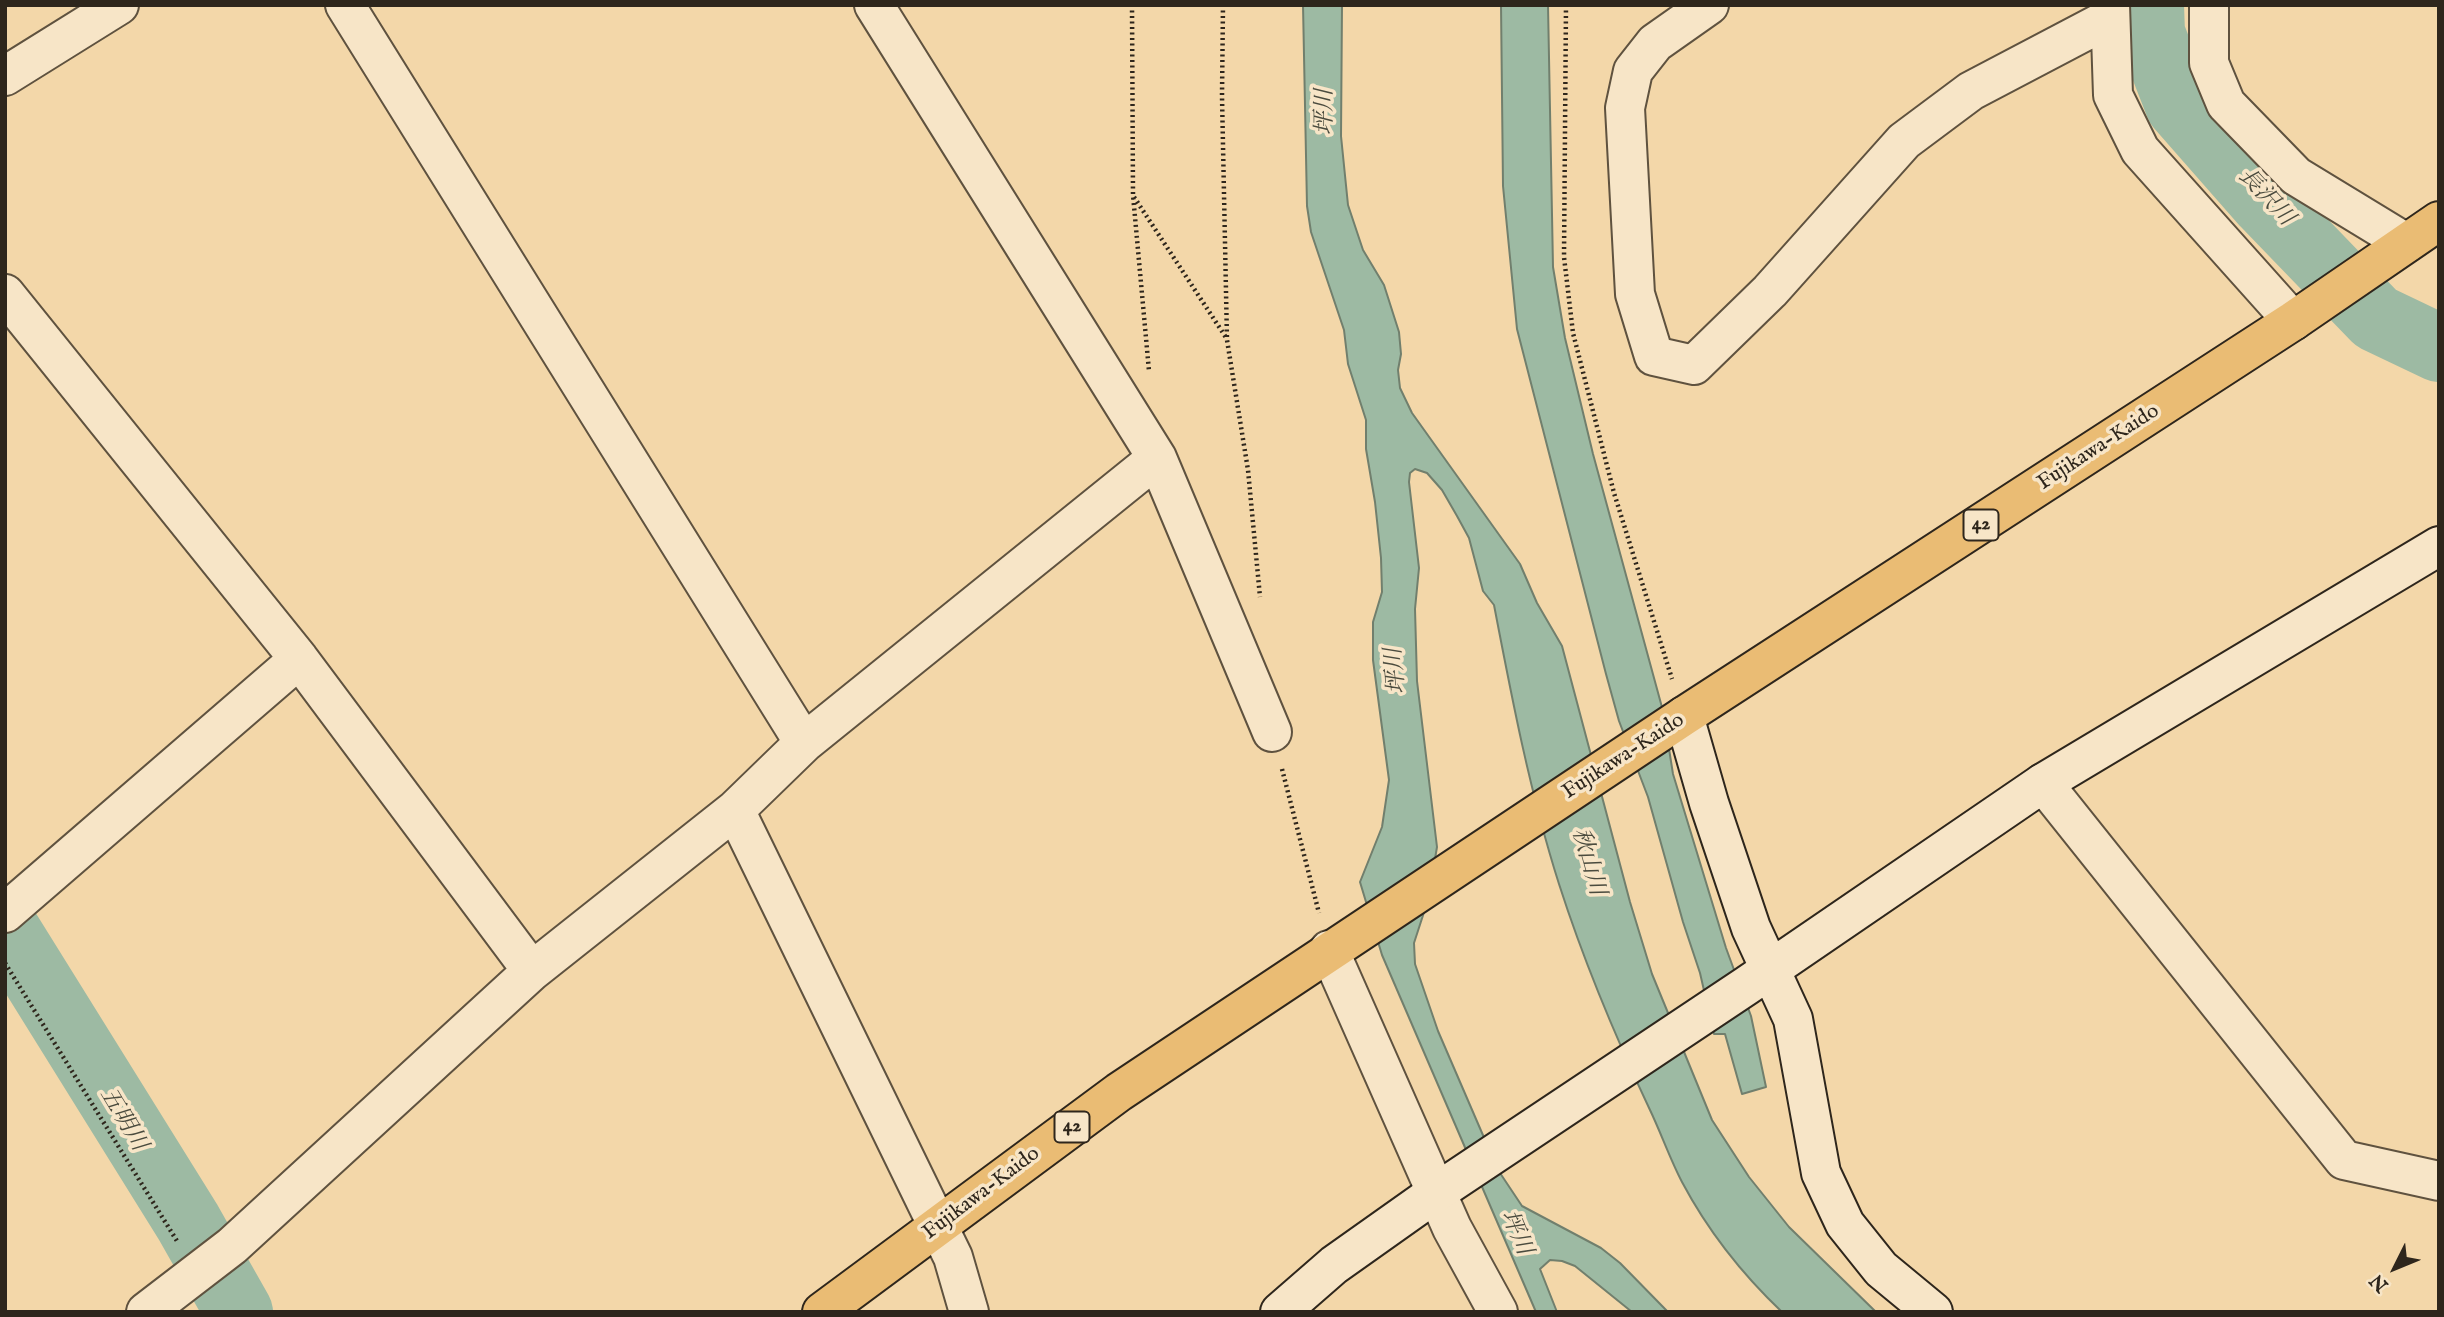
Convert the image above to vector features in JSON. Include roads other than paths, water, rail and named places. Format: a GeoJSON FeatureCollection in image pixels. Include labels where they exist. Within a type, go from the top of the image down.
{"type":"FeatureCollection","features":[{"type":"Feature","properties":{"kind":"main road","name":"Fujikawa-Kaido"},"geometry":{"type":"LineString","coordinates":[[822,1312],[1119,1092],[1329,950],[2295,320],[2439,221]]}},
{"type":"Feature","properties":{"kind":"street"},"geometry":{"type":"LineString","coordinates":[[5,76],[119,5]]}},
{"type":"Feature","properties":{"kind":"street"},"geometry":{"type":"LineString","coordinates":[[345,5],[804,743]]}},
{"type":"Feature","properties":{"kind":"street"},"geometry":{"type":"LineString","coordinates":[[874,5],[1157,458],[1272,732]]}},
{"type":"Feature","properties":{"kind":"street"},"geometry":{"type":"LineString","coordinates":[[1709,5],[1655,43],[1633,71],[1625,108],[1635,294],[1654,356],[1694,365],[1770,291],[1904,141],[1971,90],[2110,11],[2113,95],[2140,150],[2295,320]]}},
{"type":"Feature","properties":{"kind":"street"},"geometry":{"type":"LineString","coordinates":[[2209,5],[2208,63],[2226,104],[2296,176],[2405,244]]}},
{"type":"Feature","properties":{"kind":"street"},"geometry":{"type":"LineString","coordinates":[[5,294],[299,659],[532,971]]}},
{"type":"Feature","properties":{"kind":"street"},"geometry":{"type":"LineString","coordinates":[[146,1312],[232,1246],[532,971],[735,810],[804,743],[1157,458]]}},
{"type":"Feature","properties":{"kind":"street"},"geometry":{"type":"LineString","coordinates":[[1280,1312],[1335,1265],[1437,1192],[2043,783],[2439,546]]}},
{"type":"Feature","properties":{"kind":"street"},"geometry":{"type":"LineString","coordinates":[[15,905],[299,659]]}},
{"type":"Feature","properties":{"kind":"street"},"geometry":{"type":"LineString","coordinates":[[1674,723],[1709,803],[1751,928],[1758,977],[1793,1019],[1821,1173],[1845,1224],[1881,1269],[1933,1312]]}},
{"type":"Feature","properties":{"kind":"street"},"geometry":{"type":"LineString","coordinates":[[2043,783],[2344,1160],[2439,1181]]}},
{"type":"Feature","properties":{"kind":"street"},"geometry":{"type":"LineString","coordinates":[[735,810],[953,1257],[969,1312]]}},
{"type":"Feature","properties":{"kind":"street"},"geometry":{"type":"LineString","coordinates":[[1329,950],[1452,1228],[1497,1312]]}},
{"type":"Feature","properties":{"kind":"water"},"geometry":{"type":"Polygon","coordinates":[[[1303,5],[1342,5],[1341,136],[1348,205],[1363,250],[1384,285],[1399,332],[1400,388],[1412,413],[1520,564],[1537,603],[1562,646],[1630,902],[1652,974],[1712,1120],[1749,1177],[1789,1227],[1876,1312],[1782,1312],[1753,1283],[1727,1251],[1682,1182],[1601,998],[1559,884],[1530,781],[1494,605],[1483,591],[1469,538],[1442,490],[1427,473],[1415,469],[1410,473],[1409,482],[1419,568],[1415,609],[1417,681],[1437,847],[1428,900],[1414,943],[1415,964],[1438,1031],[1498,1170],[1522,1206],[1601,1248],[1620,1263],[1668,1312],[1632,1312],[1575,1266],[1550,1260],[1540,1269],[1557,1312],[1536,1312],[1382,955],[1360,882],[1382,827],[1389,780],[1373,660],[1373,622],[1382,592],[1381,558],[1366,449],[1366,420],[1348,364],[1344,330],[1311,232],[1307,206],[1303,5]]]}},
{"type":"Feature","properties":{"kind":"water"},"geometry":{"type":"Polygon","coordinates":[[[1501,5],[1548,5],[1553,267],[1565,338],[1593,454],[1663,711],[1673,774],[1726,948],[1751,1016],[1766,1087],[1742,1094],[1725,1034],[1714,1034],[1700,973],[1648,797],[1619,721],[1517,329],[1503,186],[1501,5]]]}},
{"type":"Feature","properties":{"kind":"waterway","name":"長沢川"},"geometry":{"type":"LineString","coordinates":[[2150,5],[2151,33],[2179,105],[2265,203],[2376,318],[2439,348]]}},
{"type":"Feature","properties":{"kind":"waterway","name":"五明川"},"geometry":{"type":"LineString","coordinates":[[5,928],[188,1222],[239,1312]]}},
{"type":"Feature","properties":{"kind":"water label","name":"坪川"},"geometry":{"type":"Point","coordinates":[1326,112]}},
{"type":"Feature","properties":{"kind":"water label","name":"坪川"},"geometry":{"type":"Point","coordinates":[1397,671]}},
{"type":"Feature","properties":{"kind":"water label","name":"秋山川"},"geometry":{"type":"Point","coordinates":[1587,862]}},
{"type":"Feature","properties":{"kind":"water label","name":"坪川"},"geometry":{"type":"Point","coordinates":[1515,1233]}}]}
